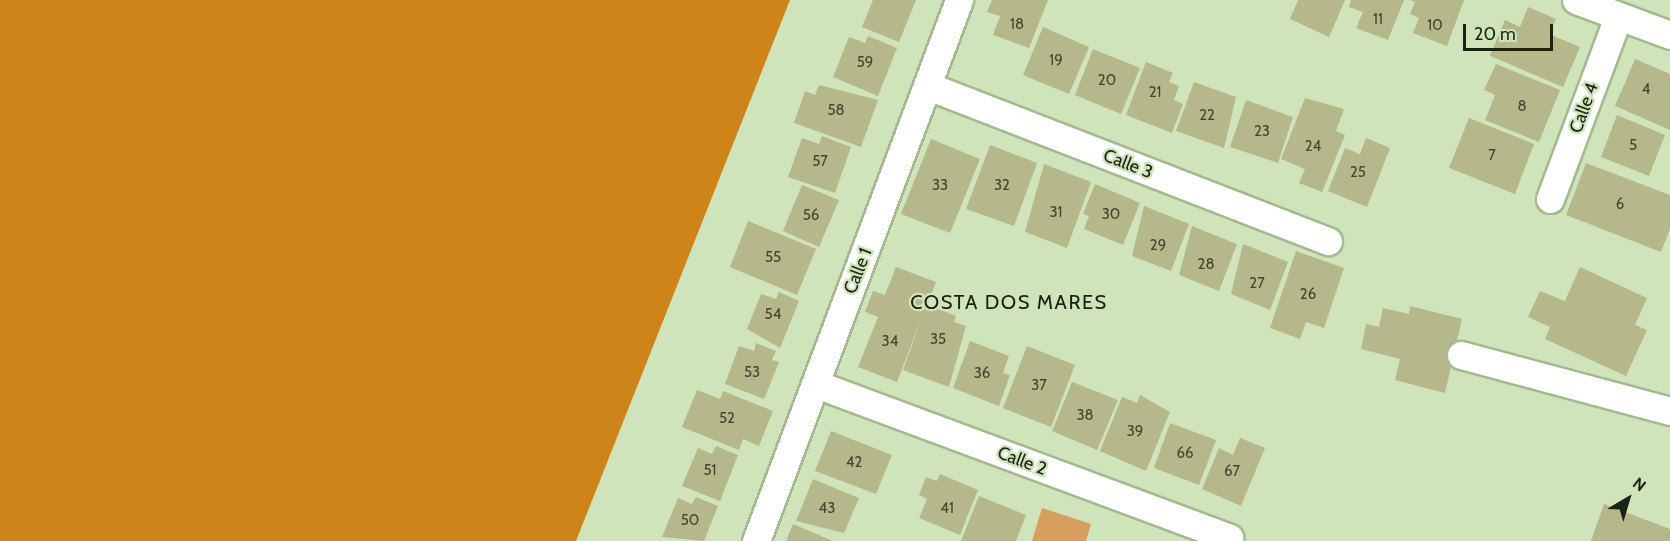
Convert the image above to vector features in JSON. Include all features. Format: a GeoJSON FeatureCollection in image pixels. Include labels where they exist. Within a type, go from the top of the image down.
{"type":"FeatureCollection","features":[{"type":"Feature","properties":{"kind":"street","name":"Calle 1"},"geometry":{"type":"LineString","coordinates":[[756,541],[959,0]]}},
{"type":"Feature","properties":{"kind":"street"},"geometry":{"type":"LineString","coordinates":[[1576,0],[1670,36]]}},
{"type":"Feature","properties":{"kind":"street","name":"Calle 4"},"geometry":{"type":"LineString","coordinates":[[1550,199],[1618,17]]}},
{"type":"Feature","properties":{"kind":"street","name":"Calle 3"},"geometry":{"type":"LineString","coordinates":[[928,86],[1328,241]]}},
{"type":"Feature","properties":{"kind":"street"},"geometry":{"type":"LineString","coordinates":[[1461,355],[1670,411]]}},
{"type":"Feature","properties":{"kind":"street","name":"Calle 2"},"geometry":{"type":"LineString","coordinates":[[816,384],[1229,538]]}},
{"type":"Feature","properties":{"kind":"shaded area"},"geometry":{"type":"Polygon","coordinates":[[[0,0],[790,0],[576,541],[0,541],[0,0]]]}},
{"type":"Feature","properties":{"kind":"shaded area"},"geometry":{"type":"Polygon","coordinates":[[[1042,508],[1091,524],[1086,541],[1032,541],[1042,508]]]}},
{"type":"Feature","properties":{"kind":"building"},"geometry":{"type":"Polygon","coordinates":[[[873,0],[916,0],[899,42],[862,27],[873,0]]]}},
{"type":"Feature","properties":{"kind":"building"},"geometry":{"type":"Polygon","coordinates":[[[992,0],[1048,0],[1029,48],[993,35],[1000,16],[987,12],[992,0]]]}},
{"type":"Feature","properties":{"kind":"building"},"geometry":{"type":"Polygon","coordinates":[[[1298,0],[1345,0],[1329,37],[1290,19],[1298,0]]]}},
{"type":"Feature","properties":{"kind":"building"},"geometry":{"type":"Polygon","coordinates":[[[1351,0],[1404,0],[1388,40],[1356,28],[1363,12],[1349,7],[1351,0]]]}},
{"type":"Feature","properties":{"kind":"building"},"geometry":{"type":"Polygon","coordinates":[[[1410,0],[1464,0],[1447,46],[1413,33],[1419,18],[1410,14],[1415,2],[1410,0]]]}},
{"type":"Feature","properties":{"kind":"building"},"geometry":{"type":"Polygon","coordinates":[[[1528,7],[1556,19],[1549,34],[1580,47],[1563,87],[1490,56],[1505,20],[1520,27],[1528,7]]]}},
{"type":"Feature","properties":{"kind":"building"},"geometry":{"type":"Polygon","coordinates":[[[1043,27],[1089,47],[1069,94],[1023,75],[1043,27]]]}},
{"type":"Feature","properties":{"kind":"building"},"geometry":{"type":"Polygon","coordinates":[[[868,36],[897,48],[878,96],[833,77],[849,37],[865,43],[868,36]]]}},
{"type":"Feature","properties":{"kind":"building"},"geometry":{"type":"Polygon","coordinates":[[[1093,49],[1140,68],[1121,114],[1075,95],[1093,49]]]}},
{"type":"Feature","properties":{"kind":"building"},"geometry":{"type":"Polygon","coordinates":[[[1635,59],[1670,74],[1670,130],[1615,106],[1635,59]]]}},
{"type":"Feature","properties":{"kind":"building"},"geometry":{"type":"Polygon","coordinates":[[[1146,62],[1173,73],[1169,82],[1179,86],[1174,100],[1183,104],[1172,133],[1126,115],[1146,62]]]}},
{"type":"Feature","properties":{"kind":"building"},"geometry":{"type":"Polygon","coordinates":[[[1496,64],[1560,90],[1539,142],[1485,120],[1495,95],[1484,90],[1496,64]]]}},
{"type":"Feature","properties":{"kind":"building"},"geometry":{"type":"Polygon","coordinates":[[[1194,82],[1236,97],[1224,148],[1176,131],[1194,82]]]}},
{"type":"Feature","properties":{"kind":"building"},"geometry":{"type":"Polygon","coordinates":[[[819,85],[878,100],[861,147],[794,123],[805,91],[815,95],[819,85]]]}},
{"type":"Feature","properties":{"kind":"building"},"geometry":{"type":"Polygon","coordinates":[[[1305,98],[1344,109],[1336,131],[1345,135],[1322,192],[1299,183],[1305,169],[1281,159],[1305,98]]]}},
{"type":"Feature","properties":{"kind":"building"},"geometry":{"type":"Polygon","coordinates":[[[1246,100],[1293,117],[1278,163],[1230,147],[1246,100]]]}},
{"type":"Feature","properties":{"kind":"building"},"geometry":{"type":"Polygon","coordinates":[[[1617,115],[1665,135],[1649,176],[1601,157],[1617,115]]]}},
{"type":"Feature","properties":{"kind":"building"},"geometry":{"type":"Polygon","coordinates":[[[1469,118],[1534,144],[1515,194],[1449,168],[1469,118]]]}},
{"type":"Feature","properties":{"kind":"building"},"geometry":{"type":"Polygon","coordinates":[[[822,136],[851,147],[835,193],[788,177],[802,138],[819,144],[822,136]]]}},
{"type":"Feature","properties":{"kind":"building"},"geometry":{"type":"Polygon","coordinates":[[[1366,138],[1390,148],[1367,207],[1328,191],[1345,148],[1360,154],[1366,138]]]}},
{"type":"Feature","properties":{"kind":"building"},"geometry":{"type":"Polygon","coordinates":[[[931,139],[980,159],[950,233],[901,214],[931,139]]]}},
{"type":"Feature","properties":{"kind":"building"},"geometry":{"type":"Polygon","coordinates":[[[990,145],[1037,163],[1014,226],[966,209],[990,145]]]}},
{"type":"Feature","properties":{"kind":"building"},"geometry":{"type":"Polygon","coordinates":[[[1586,163],[1670,195],[1670,229],[1661,252],[1566,215],[1586,163]]]}},
{"type":"Feature","properties":{"kind":"building"},"geometry":{"type":"Polygon","coordinates":[[[1044,164],[1091,182],[1067,248],[1025,232],[1044,164]]]}},
{"type":"Feature","properties":{"kind":"building"},"geometry":{"type":"Polygon","coordinates":[[[1095,184],[1140,203],[1123,245],[1084,229],[1089,216],[1083,214],[1095,184]]]}},
{"type":"Feature","properties":{"kind":"building"},"geometry":{"type":"Polygon","coordinates":[[[802,185],[839,200],[819,247],[783,231],[802,185]]]}},
{"type":"Feature","properties":{"kind":"building"},"geometry":{"type":"Polygon","coordinates":[[[1144,206],[1189,224],[1171,271],[1132,256],[1144,206]]]}},
{"type":"Feature","properties":{"kind":"building"},"geometry":{"type":"Polygon","coordinates":[[[748,221],[816,249],[797,295],[730,267],[748,221]]]}},
{"type":"Feature","properties":{"kind":"building"},"geometry":{"type":"Polygon","coordinates":[[[1192,226],[1237,244],[1219,291],[1179,275],[1192,226]]]}},
{"type":"Feature","properties":{"kind":"building"},"geometry":{"type":"Polygon","coordinates":[[[1243,244],[1288,262],[1270,310],[1231,294],[1243,244]]]}},
{"type":"Feature","properties":{"kind":"building"},"geometry":{"type":"Polygon","coordinates":[[[1296,251],[1344,268],[1324,328],[1306,322],[1300,339],[1270,328],[1296,251]]]}},
{"type":"Feature","properties":{"kind":"building"},"geometry":{"type":"Polygon","coordinates":[[[896,267],[936,282],[927,305],[956,316],[954,322],[966,326],[949,387],[903,370],[923,314],[897,382],[858,367],[878,317],[865,312],[873,291],[885,295],[896,267]]]}},
{"type":"Feature","properties":{"kind":"building"},"geometry":{"type":"Polygon","coordinates":[[[1580,267],[1647,298],[1635,325],[1647,330],[1626,376],[1545,339],[1550,327],[1528,317],[1540,291],[1565,301],[1580,267]]]}},
{"type":"Feature","properties":{"kind":"building"},"geometry":{"type":"Polygon","coordinates":[[[779,292],[799,301],[780,348],[747,329],[761,294],[776,299],[779,292]]]}},
{"type":"Feature","properties":{"kind":"building"},"geometry":{"type":"Polygon","coordinates":[[[1410,306],[1462,319],[1445,393],[1395,380],[1400,359],[1361,349],[1366,324],[1379,327],[1383,308],[1409,314],[1410,306]]]}},
{"type":"Feature","properties":{"kind":"building"},"geometry":{"type":"Polygon","coordinates":[[[970,341],[1009,356],[1003,373],[1010,375],[999,406],[953,388],[970,341]]]}},
{"type":"Feature","properties":{"kind":"building"},"geometry":{"type":"Polygon","coordinates":[[[756,343],[776,351],[772,360],[779,362],[764,399],[725,384],[739,346],[754,351],[756,343]]]}},
{"type":"Feature","properties":{"kind":"building"},"geometry":{"type":"Polygon","coordinates":[[[1027,346],[1075,365],[1051,427],[1003,408],[1027,346]]]}},
{"type":"Feature","properties":{"kind":"building"},"geometry":{"type":"Polygon","coordinates":[[[1072,382],[1118,400],[1097,450],[1052,431],[1072,382]]]}},
{"type":"Feature","properties":{"kind":"building"},"geometry":{"type":"Polygon","coordinates":[[[697,390],[720,399],[723,391],[773,411],[759,446],[743,439],[739,450],[682,427],[697,390]]]}},
{"type":"Feature","properties":{"kind":"building"},"geometry":{"type":"Polygon","coordinates":[[[1140,395],[1170,412],[1146,471],[1100,451],[1122,397],[1137,403],[1140,395]]]}},
{"type":"Feature","properties":{"kind":"building"},"geometry":{"type":"Polygon","coordinates":[[[1170,423],[1216,440],[1199,485],[1154,468],[1170,423]]]}},
{"type":"Feature","properties":{"kind":"building"},"geometry":{"type":"Polygon","coordinates":[[[831,431],[892,455],[876,494],[815,471],[831,431]]]}},
{"type":"Feature","properties":{"kind":"building"},"geometry":{"type":"Polygon","coordinates":[[[1240,438],[1265,448],[1241,506],[1202,489],[1219,448],[1233,455],[1240,438]]]}},
{"type":"Feature","properties":{"kind":"building"},"geometry":{"type":"Polygon","coordinates":[[[716,446],[738,455],[720,501],[682,486],[698,448],[712,454],[716,446]]]}},
{"type":"Feature","properties":{"kind":"building"},"geometry":{"type":"Polygon","coordinates":[[[940,474],[978,490],[960,535],[919,518],[927,499],[919,495],[926,477],[937,481],[940,474]]]}},
{"type":"Feature","properties":{"kind":"building"},"geometry":{"type":"Polygon","coordinates":[[[813,479],[859,498],[844,533],[796,521],[813,479]]]}},
{"type":"Feature","properties":{"kind":"building"},"geometry":{"type":"Polygon","coordinates":[[[979,496],[1026,515],[1016,541],[961,541],[979,496]]]}},
{"type":"Feature","properties":{"kind":"building"},"geometry":{"type":"Polygon","coordinates":[[[696,497],[718,506],[704,541],[662,537],[678,498],[692,504],[696,497]]]}},
{"type":"Feature","properties":{"kind":"building"},"geometry":{"type":"Polygon","coordinates":[[[1604,504],[1670,529],[1670,541],[1591,541],[1604,504]]]}},
{"type":"Feature","properties":{"kind":"building"},"geometry":{"type":"Polygon","coordinates":[[[793,524],[833,541],[786,541],[793,524]]]}},
{"type":"Feature","properties":{"kind":"district","name":"COSTA DOS MARES"},"geometry":{"type":"Point","coordinates":[1009,302]}}]}
